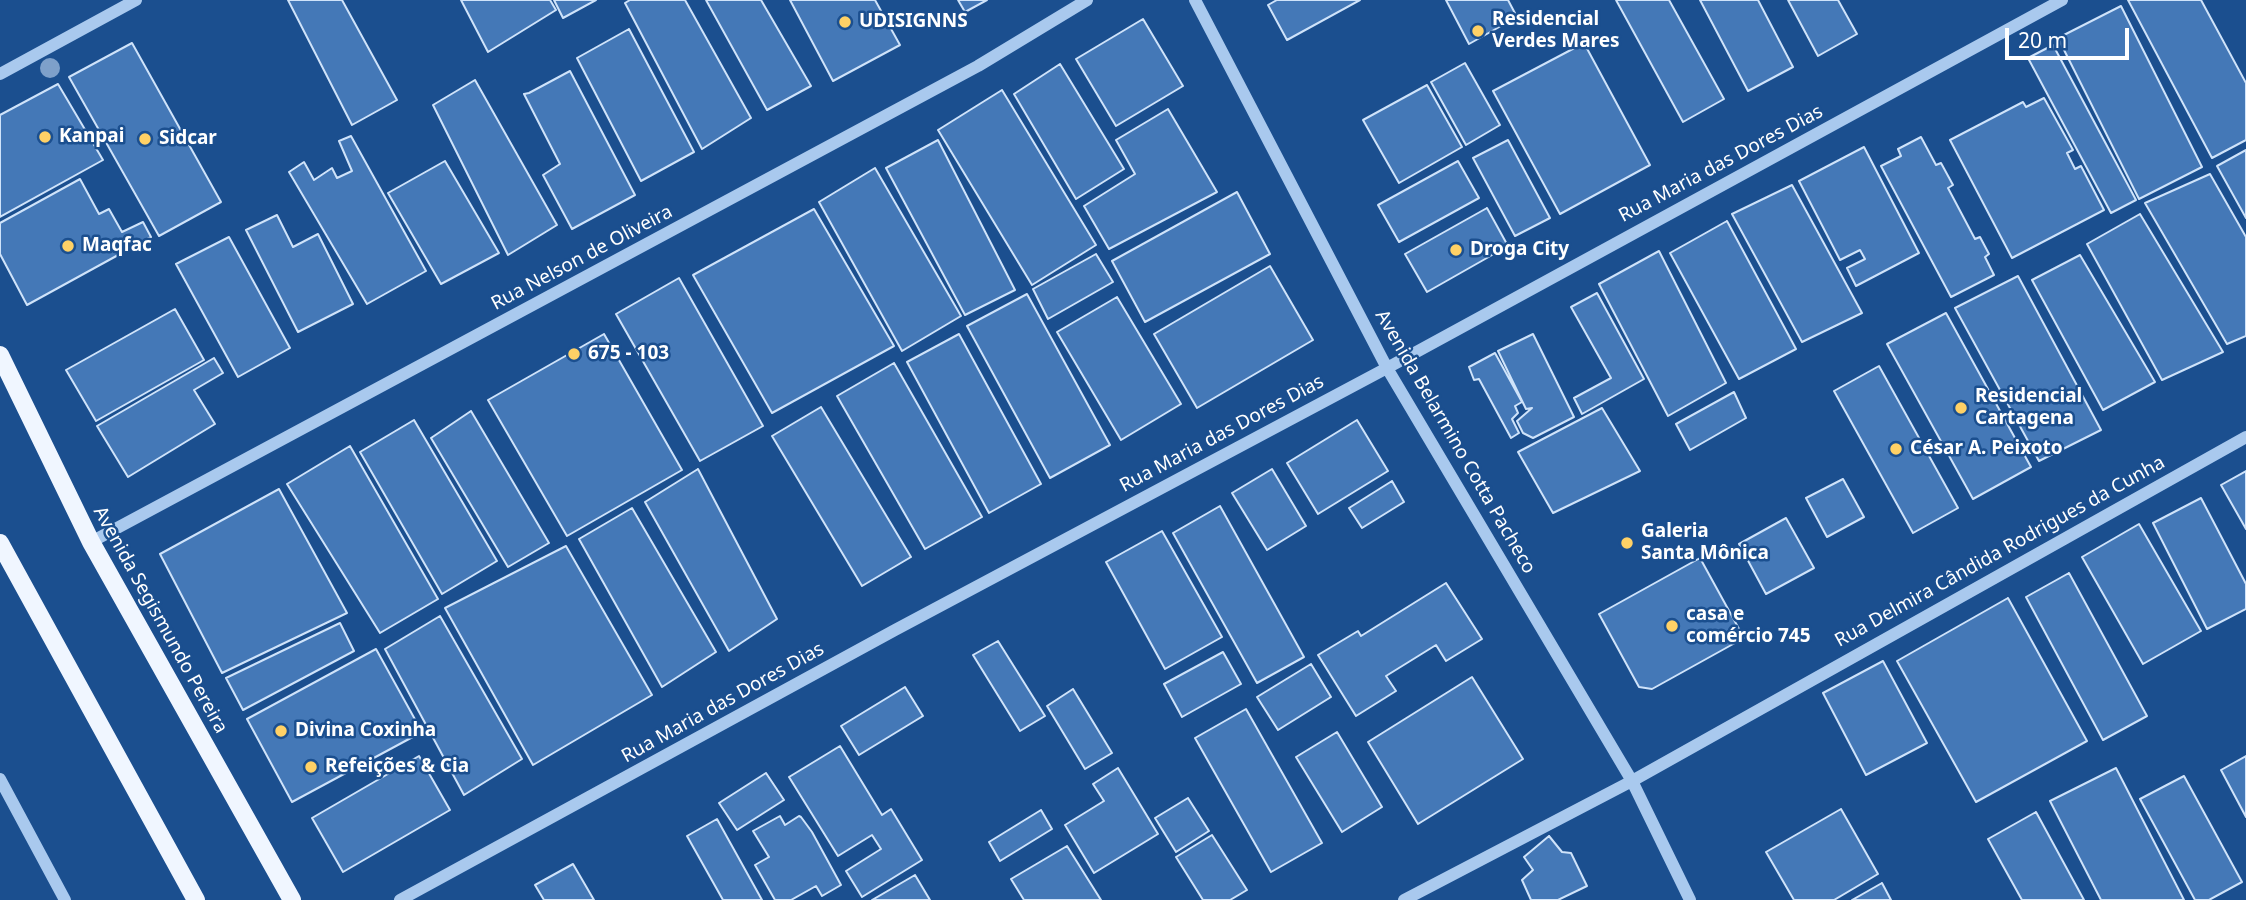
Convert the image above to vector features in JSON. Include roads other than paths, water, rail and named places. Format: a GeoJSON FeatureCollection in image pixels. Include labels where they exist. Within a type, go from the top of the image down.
{"type":"FeatureCollection","features":[{"type":"Feature","properties":{"kind":"main road","name":"Avenida Segismundo Pereira"},"geometry":{"type":"LineString","coordinates":[[0,355],[91,542],[292,900]]}},
{"type":"Feature","properties":{"kind":"main road"},"geometry":{"type":"LineString","coordinates":[[0,543],[196,900]]}},
{"type":"Feature","properties":{"kind":"street"},"geometry":{"type":"LineString","coordinates":[[0,74],[135,0]]}},
{"type":"Feature","properties":{"kind":"street","name":"Rua Nelson de Oliveira"},"geometry":{"type":"LineString","coordinates":[[91,542],[978,66],[1087,0]]}},
{"type":"Feature","properties":{"kind":"street","name":"Avenida Belarmino Cotta Pacheco"},"geometry":{"type":"LineString","coordinates":[[1195,0],[1387,368],[1632,781],[1690,900]]}},
{"type":"Feature","properties":{"kind":"street","name":"Rua Maria das Dores Dias"},"geometry":{"type":"LineString","coordinates":[[400,900],[895,630],[1387,368],[2062,0]]}},
{"type":"Feature","properties":{"kind":"street","name":"Rua Delmira Cândida Rodrigues da Cunha"},"geometry":{"type":"LineString","coordinates":[[1404,900],[1632,781],[2246,437]]}},
{"type":"Feature","properties":{"kind":"street"},"geometry":{"type":"LineString","coordinates":[[0,779],[65,900]]}},
{"type":"Feature","properties":{"kind":"place","name":"UDISIGNNS"},"geometry":{"type":"Point","coordinates":[845,22]}},
{"type":"Feature","properties":{"kind":"place","name":"Residencial Verdes Mares"},"geometry":{"type":"Point","coordinates":[1478,31]}},
{"type":"Feature","properties":{"kind":"place","name":"Kanpai"},"geometry":{"type":"Point","coordinates":[45,137]}},
{"type":"Feature","properties":{"kind":"place","name":"Sidcar"},"geometry":{"type":"Point","coordinates":[145,139]}},
{"type":"Feature","properties":{"kind":"place","name":"Maqfac"},"geometry":{"type":"Point","coordinates":[68,246]}},
{"type":"Feature","properties":{"kind":"place","name":"Droga City"},"geometry":{"type":"Point","coordinates":[1456,250]}},
{"type":"Feature","properties":{"kind":"place","name":"675 - 103"},"geometry":{"type":"Point","coordinates":[574,354]}},
{"type":"Feature","properties":{"kind":"place","name":"Residencial Cartagena"},"geometry":{"type":"Point","coordinates":[1961,408]}},
{"type":"Feature","properties":{"kind":"place","name":"César A. Peixoto"},"geometry":{"type":"Point","coordinates":[1896,449]}},
{"type":"Feature","properties":{"kind":"place","name":"Galeria Santa Mônica"},"geometry":{"type":"Point","coordinates":[1627,543]}},
{"type":"Feature","properties":{"kind":"place","name":"casa e comércio 745"},"geometry":{"type":"Point","coordinates":[1672,626]}},
{"type":"Feature","properties":{"kind":"place","name":"Divina Coxinha"},"geometry":{"type":"Point","coordinates":[281,731]}},
{"type":"Feature","properties":{"kind":"place","name":"Refeições & Cia"},"geometry":{"type":"Point","coordinates":[311,767]}}]}
